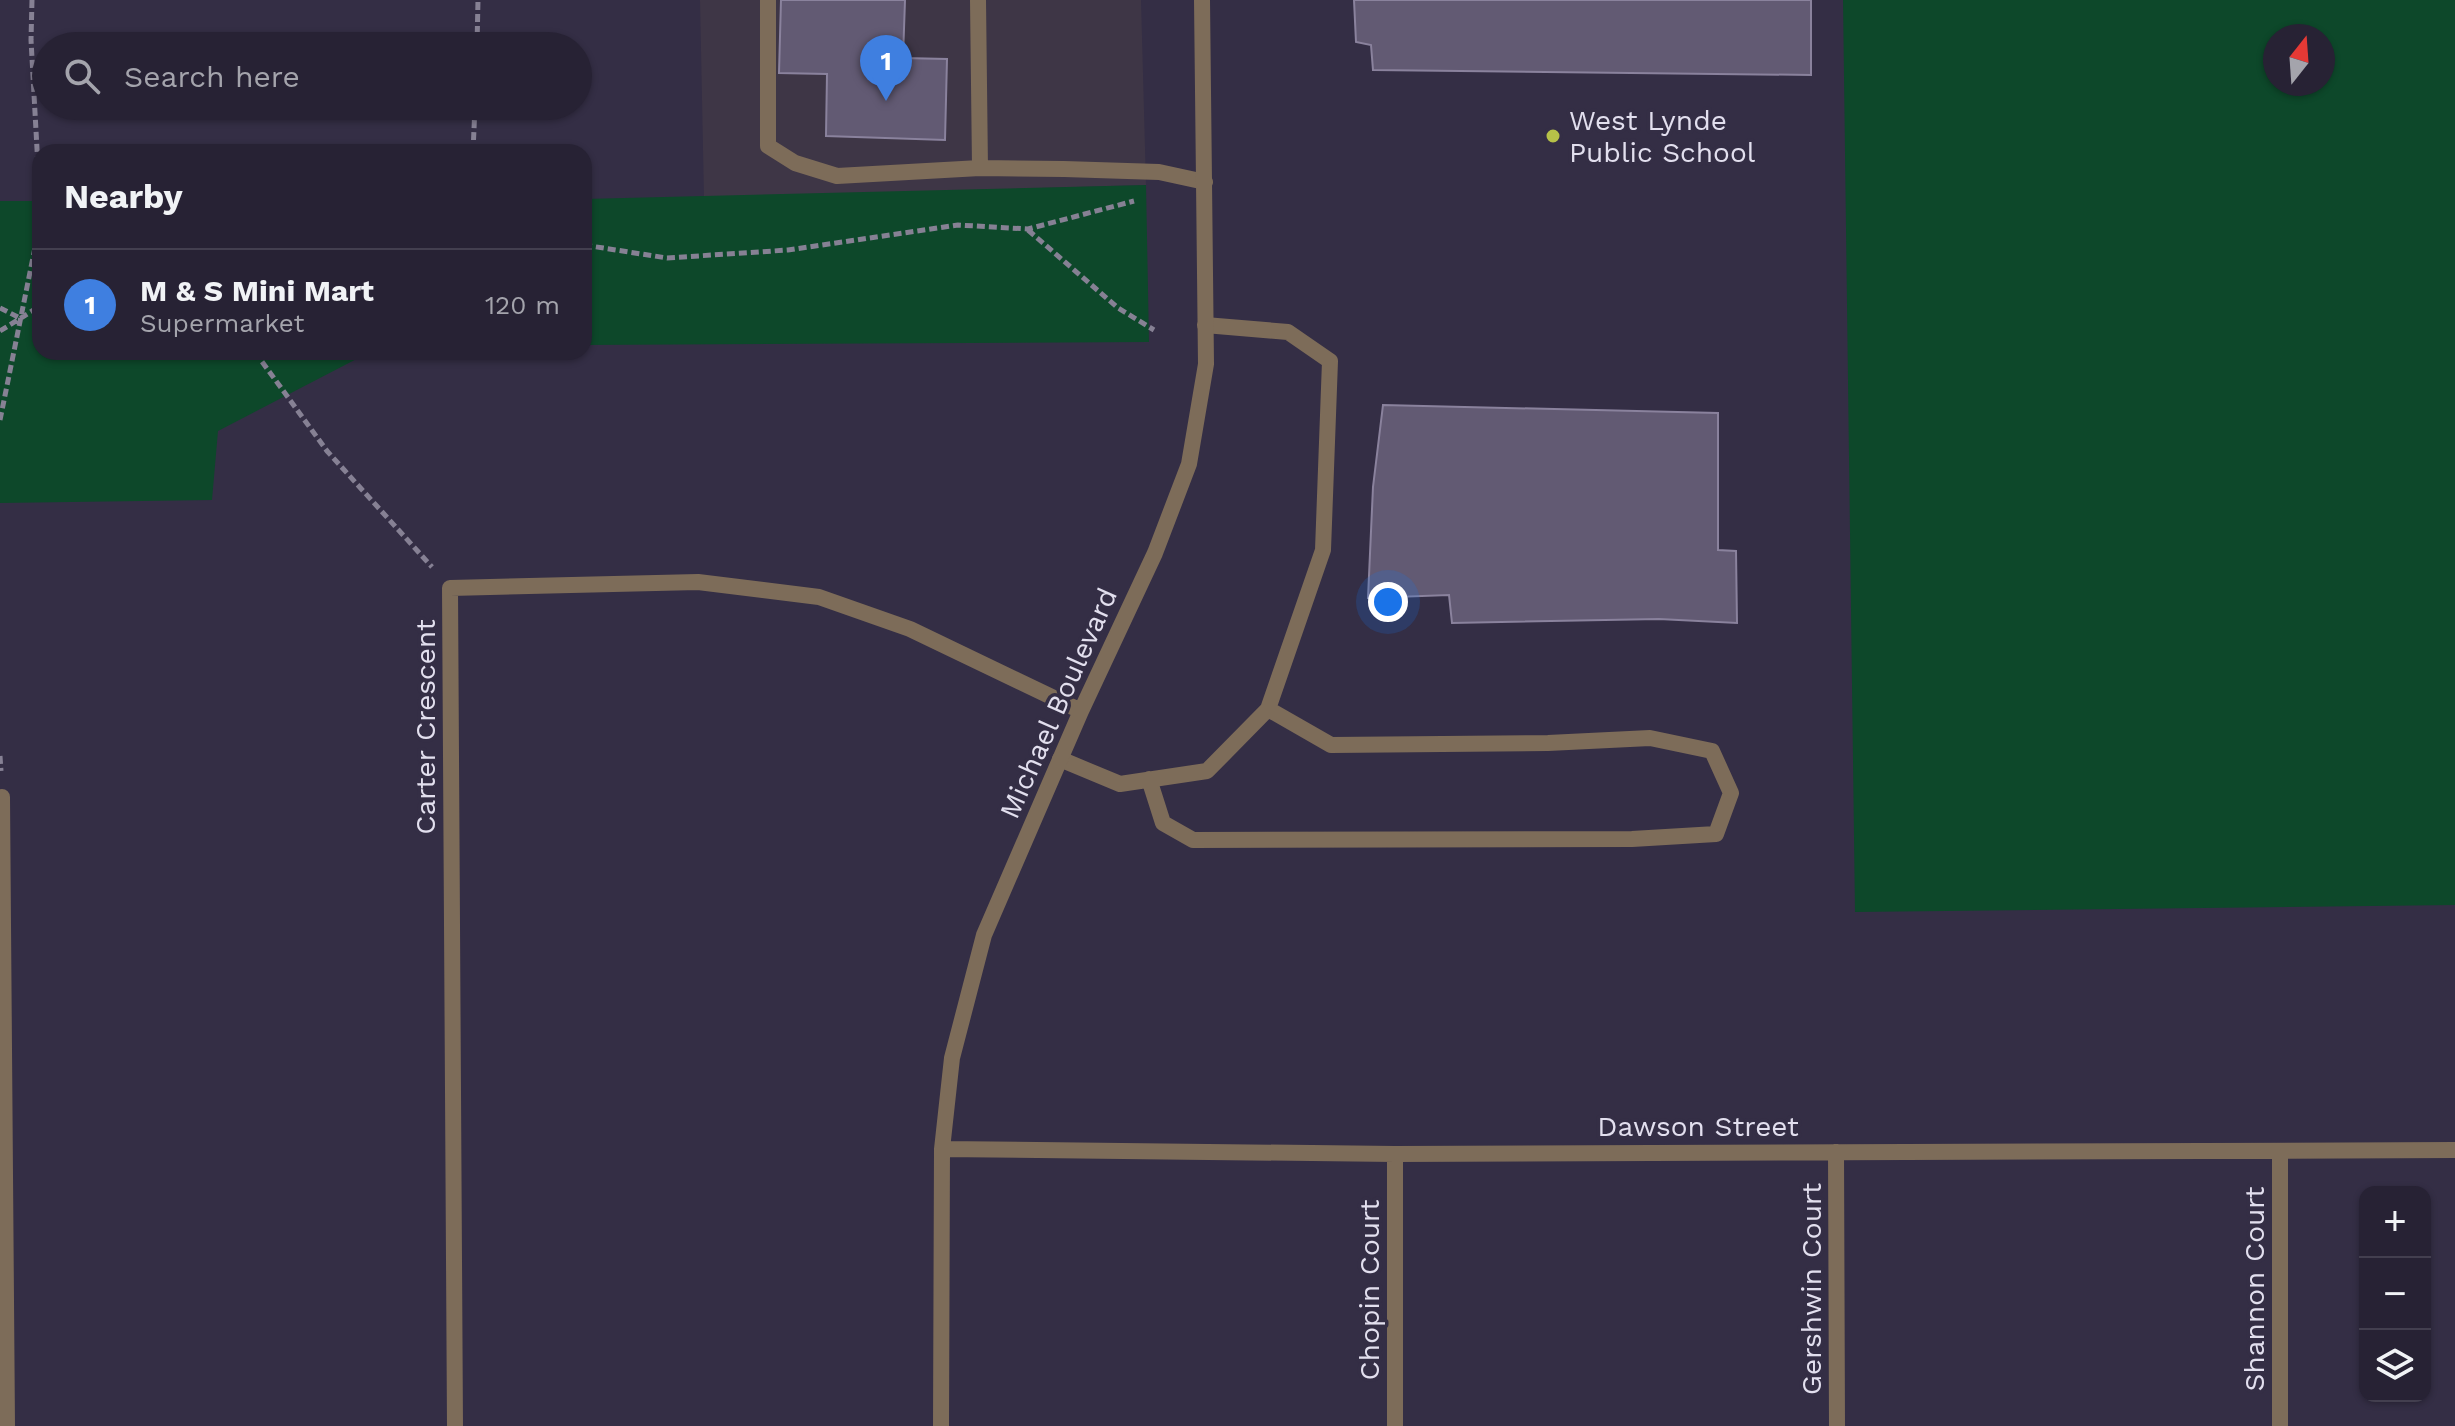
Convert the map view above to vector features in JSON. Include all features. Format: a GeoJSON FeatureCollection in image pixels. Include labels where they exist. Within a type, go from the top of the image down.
{"type":"FeatureCollection","features":[{"type":"Feature","properties":{"kind":"street"},"geometry":{"type":"LineString","coordinates":[[768,0],[768,146],[795,163],[837,176],[980,168],[1159,172],[1205,182]]}},
{"type":"Feature","properties":{"kind":"street"},"geometry":{"type":"LineString","coordinates":[[978,0],[980,168]]}},
{"type":"Feature","properties":{"kind":"street","name":"Michael Boulevard"},"geometry":{"type":"LineString","coordinates":[[941,1426],[942,1149],[952,1058],[984,935],[1081,711],[1155,553],[1189,464],[1206,364],[1202,0]]}},
{"type":"Feature","properties":{"kind":"street"},"geometry":{"type":"LineString","coordinates":[[1060,759],[1120,784],[1207,771],[1268,709],[1323,550],[1330,361],[1288,332],[1205,325]]}},
{"type":"Feature","properties":{"kind":"street","name":"Carter Crescent"},"geometry":{"type":"LineString","coordinates":[[455,1426],[450,588],[698,582],[819,597],[910,629],[1081,711]]}},
{"type":"Feature","properties":{"kind":"street"},"geometry":{"type":"LineString","coordinates":[[1149,779],[1163,823],[1193,840],[1632,839],[1716,834],[1731,793],[1712,751],[1650,738],[1548,743],[1331,745],[1268,709]]}},
{"type":"Feature","properties":{"kind":"street"},"geometry":{"type":"LineString","coordinates":[[2,797],[7,1426]]}},
{"type":"Feature","properties":{"kind":"street","name":"Dawson Street"},"geometry":{"type":"LineString","coordinates":[[942,1149],[1395,1154],[2455,1150]]}},
{"type":"Feature","properties":{"kind":"street","name":"Shannon Court"},"geometry":{"type":"LineString","coordinates":[[2280,1151],[2280,1426]]}},
{"type":"Feature","properties":{"kind":"street","name":"Gershwin Court"},"geometry":{"type":"LineString","coordinates":[[1836,1152],[1837,1426]]}},
{"type":"Feature","properties":{"kind":"street","name":"Chopin Court"},"geometry":{"type":"LineString","coordinates":[[1395,1154],[1395,1426]]}},
{"type":"Feature","properties":{"kind":"path"},"geometry":{"type":"LineString","coordinates":[[32,0],[32,58]]}},
{"type":"Feature","properties":{"kind":"path"},"geometry":{"type":"LineString","coordinates":[[477,32],[478,0]]}},
{"type":"Feature","properties":{"kind":"path"},"geometry":{"type":"LineString","coordinates":[[35,120],[37,144]]}},
{"type":"Feature","properties":{"kind":"path"},"geometry":{"type":"LineString","coordinates":[[473,144],[474,120]]}},
{"type":"Feature","properties":{"kind":"path"},"geometry":{"type":"LineString","coordinates":[[592,246],[667,258],[788,250],[958,225],[1028,229],[1150,197]]}},
{"type":"Feature","properties":{"kind":"path"},"geometry":{"type":"LineString","coordinates":[[1028,229],[1118,308],[1154,330]]}},
{"type":"Feature","properties":{"kind":"path"},"geometry":{"type":"LineString","coordinates":[[0,420],[32,273]]}},
{"type":"Feature","properties":{"kind":"path"},"geometry":{"type":"LineString","coordinates":[[0,308],[21,319]]}},
{"type":"Feature","properties":{"kind":"path"},"geometry":{"type":"LineString","coordinates":[[0,331],[32,311]]}},
{"type":"Feature","properties":{"kind":"path"},"geometry":{"type":"LineString","coordinates":[[261,360],[327,451],[450,588]]}},
{"type":"Feature","properties":{"kind":"shaded area"},"geometry":{"type":"Polygon","coordinates":[[[700,0],[1141,0],[1146,185],[704,198],[700,0]]]}},
{"type":"Feature","properties":{"kind":"green space"},"geometry":{"type":"Polygon","coordinates":[[[1843,0],[2455,0],[2455,905],[1855,912],[1843,0]]]}},
{"type":"Feature","properties":{"kind":"green space"},"geometry":{"type":"Polygon","coordinates":[[[1146,185],[1149,342],[592,345],[592,199],[1146,185]]]}},
{"type":"Feature","properties":{"kind":"green space"},"geometry":{"type":"Polygon","coordinates":[[[0,201],[32,201],[32,360],[355,360],[218,431],[212,500],[0,503],[0,201]]]}},
{"type":"Feature","properties":{"kind":"building"},"geometry":{"type":"Polygon","coordinates":[[[781,0],[905,0],[903,58],[947,59],[945,140],[826,136],[827,74],[779,73],[781,0]]]}},
{"type":"Feature","properties":{"kind":"building"},"geometry":{"type":"Polygon","coordinates":[[[1354,0],[1811,0],[1811,75],[1373,70],[1371,45],[1356,42],[1354,0]]]}},
{"type":"Feature","properties":{"kind":"building"},"geometry":{"type":"Polygon","coordinates":[[[1383,405],[1718,413],[1718,550],[1736,551],[1737,623],[1659,619],[1452,623],[1449,595],[1368,598],[1373,487],[1383,405]]]}},
{"type":"Feature","properties":{"kind":"place","name":"M & S Mini Mart"},"geometry":{"type":"Point","coordinates":[886,101]}},
{"type":"Feature","properties":{"kind":"place","name":"West Lynde Public School"},"geometry":{"type":"Point","coordinates":[1553,136]}}]}
